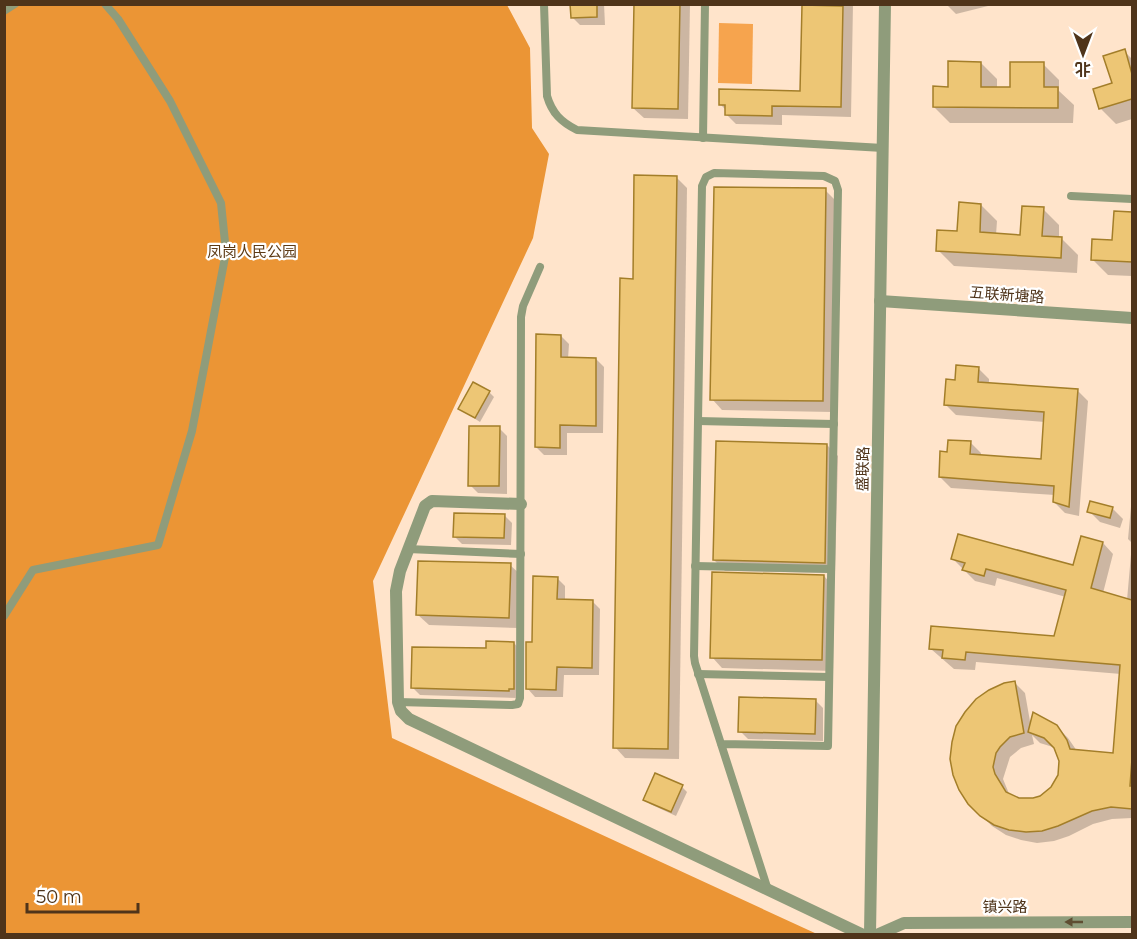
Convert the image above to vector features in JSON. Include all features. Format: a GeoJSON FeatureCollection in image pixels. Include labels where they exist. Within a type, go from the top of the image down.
{"type":"FeatureCollection","features":[{"type":"Feature","properties":{"kind":"street","name":"盛联路"},"geometry":{"type":"LineString","coordinates":[[870,934],[885,4]]}},
{"type":"Feature","properties":{"kind":"street","name":"五联新塘路"},"geometry":{"type":"LineString","coordinates":[[880,301],[1132,318]]}},
{"type":"Feature","properties":{"kind":"street"},"geometry":{"type":"LineString","coordinates":[[521,504],[432,501],[424,507],[400,572],[396,591],[398,702],[401,711],[409,718],[861,934]]}},
{"type":"Feature","properties":{"kind":"street","name":"镇兴路"},"geometry":{"type":"LineString","coordinates":[[879,934],[904,923],[1132,922]]}},
{"type":"Feature","properties":{"kind":"lane"},"geometry":{"type":"LineString","coordinates":[[4,11],[15,4]]}},
{"type":"Feature","properties":{"kind":"lane"},"geometry":{"type":"LineString","coordinates":[[4,616],[33,570],[158,544],[192,431],[226,252],[221,202],[170,100],[105,4]]}},
{"type":"Feature","properties":{"kind":"lane"},"geometry":{"type":"LineString","coordinates":[[544,4],[547,96],[550,107],[566,125],[589,132],[883,148]]}},
{"type":"Feature","properties":{"kind":"lane"},"geometry":{"type":"LineString","coordinates":[[703,138],[705,4]]}},
{"type":"Feature","properties":{"kind":"lane"},"geometry":{"type":"LineString","coordinates":[[721,744],[828,746],[838,190],[835,181],[825,176],[714,173],[706,177],[702,186],[694,656],[698,674],[768,890]]}},
{"type":"Feature","properties":{"kind":"lane"},"geometry":{"type":"LineString","coordinates":[[1071,196],[1132,199]]}},
{"type":"Feature","properties":{"kind":"lane"},"geometry":{"type":"LineString","coordinates":[[398,702],[512,705],[518,704],[520,698],[521,317],[523,306],[540,267]]}},
{"type":"Feature","properties":{"kind":"lane"},"geometry":{"type":"LineString","coordinates":[[698,421],[834,424]]}},
{"type":"Feature","properties":{"kind":"lane"},"geometry":{"type":"LineString","coordinates":[[408,549],[520,554]]}},
{"type":"Feature","properties":{"kind":"lane"},"geometry":{"type":"LineString","coordinates":[[695,566],[831,568]]}},
{"type":"Feature","properties":{"kind":"lane"},"geometry":{"type":"LineString","coordinates":[[698,674],[829,677]]}},
{"type":"Feature","properties":{"kind":"shaded area"},"geometry":{"type":"Polygon","coordinates":[[[719,23],[753,24],[752,84],[718,83],[719,23]]]}},
{"type":"Feature","properties":{"kind":"green space","name":"凤岗人民公园"},"geometry":{"type":"Polygon","coordinates":[[[5,5],[507,5],[530,48],[532,128],[549,154],[533,238],[373,581],[392,738],[817,934],[5,934],[5,5]]]}},
{"type":"Feature","properties":{"kind":"building"},"geometry":{"type":"Polygon","coordinates":[[[570,4],[597,4],[597,17],[571,18],[570,4]]]}},
{"type":"Feature","properties":{"kind":"building"},"geometry":{"type":"Polygon","coordinates":[[[634,4],[680,4],[678,109],[632,108],[634,4]]]}},
{"type":"Feature","properties":{"kind":"building"},"geometry":{"type":"Polygon","coordinates":[[[802,5],[843,6],[841,107],[772,106],[772,116],[725,115],[725,105],[719,105],[719,89],[800,91],[802,5]]]}},
{"type":"Feature","properties":{"kind":"building"},"geometry":{"type":"Polygon","coordinates":[[[1125,49],[1132,74],[1132,99],[1099,109],[1093,89],[1112,83],[1103,56],[1125,49]]]}},
{"type":"Feature","properties":{"kind":"building"},"geometry":{"type":"Polygon","coordinates":[[[948,61],[981,62],[981,87],[1010,87],[1010,62],[1044,62],[1044,87],[1058,87],[1058,108],[933,107],[933,86],[948,87],[948,61]]]}},
{"type":"Feature","properties":{"kind":"building"},"geometry":{"type":"Polygon","coordinates":[[[634,175],[677,176],[668,749],[613,748],[620,278],[633,279],[634,175]]]}},
{"type":"Feature","properties":{"kind":"building"},"geometry":{"type":"Polygon","coordinates":[[[714,187],[826,188],[823,401],[710,400],[714,187]]]}},
{"type":"Feature","properties":{"kind":"building"},"geometry":{"type":"Polygon","coordinates":[[[959,202],[981,204],[980,232],[1020,235],[1022,206],[1044,207],[1042,236],[1062,237],[1061,258],[936,251],[937,230],[957,231],[959,202]]]}},
{"type":"Feature","properties":{"kind":"building"},"geometry":{"type":"Polygon","coordinates":[[[1114,211],[1132,212],[1132,262],[1091,260],[1092,239],[1112,240],[1114,211]]]}},
{"type":"Feature","properties":{"kind":"building"},"geometry":{"type":"Polygon","coordinates":[[[536,334],[561,335],[561,357],[596,358],[596,426],[560,425],[560,448],[535,447],[536,334]]]}},
{"type":"Feature","properties":{"kind":"building"},"geometry":{"type":"Polygon","coordinates":[[[956,365],[979,367],[978,382],[1078,389],[1069,507],[1053,502],[1054,486],[939,477],[940,451],[947,452],[948,440],[971,441],[970,454],[1041,459],[1044,412],[944,405],[946,379],[955,380],[956,365]]]}},
{"type":"Feature","properties":{"kind":"building"},"geometry":{"type":"Polygon","coordinates":[[[473,382],[490,391],[475,418],[458,409],[473,382]]]}},
{"type":"Feature","properties":{"kind":"building"},"geometry":{"type":"Polygon","coordinates":[[[469,426],[500,426],[499,486],[468,486],[469,426]]]}},
{"type":"Feature","properties":{"kind":"building"},"geometry":{"type":"Polygon","coordinates":[[[716,441],[827,444],[825,563],[713,560],[716,441]]]}},
{"type":"Feature","properties":{"kind":"building"},"geometry":{"type":"Polygon","coordinates":[[[1090,501],[1113,507],[1110,518],[1087,512],[1090,501]]]}},
{"type":"Feature","properties":{"kind":"building"},"geometry":{"type":"Polygon","coordinates":[[[454,513],[505,514],[504,538],[453,537],[454,513]]]}},
{"type":"Feature","properties":{"kind":"building"},"geometry":{"type":"Polygon","coordinates":[[[958,534],[1073,565],[1081,536],[1103,542],[1091,588],[1132,600],[1130,786],[1132,786],[1132,809],[1111,807],[1092,811],[1058,826],[1042,831],[1026,832],[994,825],[968,804],[959,790],[950,759],[956,726],[976,699],[1004,683],[1015,681],[1024,733],[1010,737],[996,753],[993,767],[1006,792],[1019,798],[1040,796],[1051,787],[1058,775],[1059,761],[1054,748],[1044,738],[1028,732],[1033,712],[1057,725],[1070,749],[1113,753],[1120,665],[966,652],[965,660],[942,658],[943,650],[929,649],[931,626],[1054,636],[1066,590],[986,569],[984,576],[962,570],[965,563],[951,559],[958,534]]]}},
{"type":"Feature","properties":{"kind":"building"},"geometry":{"type":"Polygon","coordinates":[[[418,561],[511,563],[509,618],[416,615],[418,561]]]}},
{"type":"Feature","properties":{"kind":"building"},"geometry":{"type":"Polygon","coordinates":[[[712,572],[824,575],[822,660],[710,658],[712,572]]]}},
{"type":"Feature","properties":{"kind":"building"},"geometry":{"type":"Polygon","coordinates":[[[533,576],[558,577],[557,599],[593,600],[592,668],[557,667],[556,690],[526,689],[526,642],[532,642],[533,576]]]}},
{"type":"Feature","properties":{"kind":"building"},"geometry":{"type":"Polygon","coordinates":[[[486,641],[514,642],[514,689],[509,689],[509,691],[411,688],[412,647],[486,648],[486,641]]]}},
{"type":"Feature","properties":{"kind":"building"},"geometry":{"type":"Polygon","coordinates":[[[739,697],[816,699],[815,734],[738,732],[739,697]]]}},
{"type":"Feature","properties":{"kind":"building"},"geometry":{"type":"Polygon","coordinates":[[[655,773],[683,785],[671,812],[643,800],[655,773]]]}}]}
